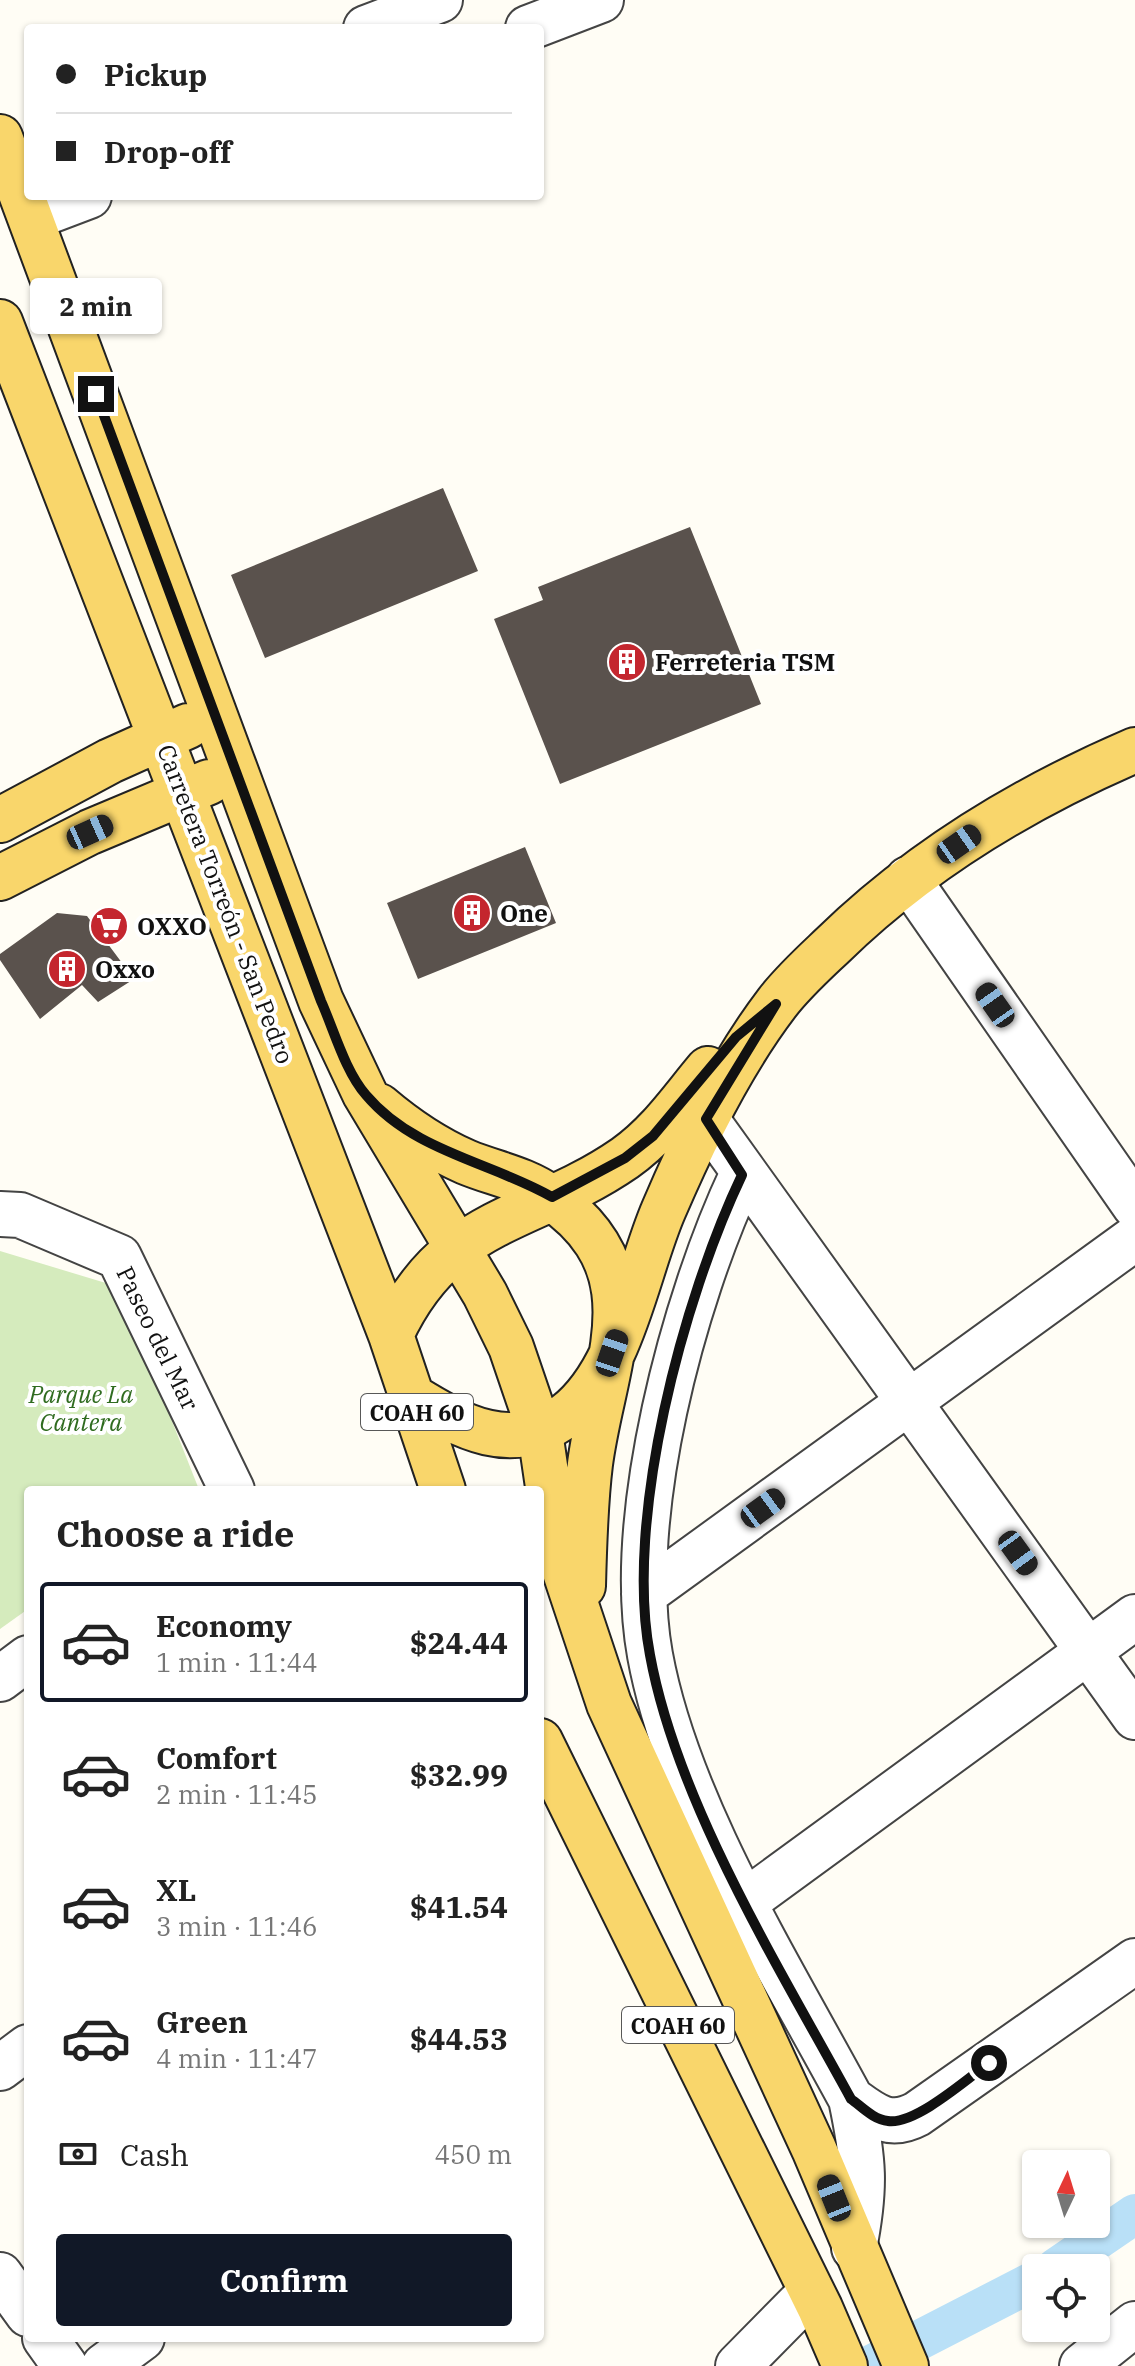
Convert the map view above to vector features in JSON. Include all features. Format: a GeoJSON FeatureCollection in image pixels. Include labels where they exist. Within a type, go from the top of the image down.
{"type":"FeatureCollection","features":[{"type":"Feature","properties":{"kind":"main road","name":"COAH 60"},"geometry":{"type":"LineString","coordinates":[[12,151],[24,193]]}},
{"type":"Feature","properties":{"kind":"main road","name":"COAH 60"},"geometry":{"type":"LineString","coordinates":[[26,200],[321,1001],[365,1094],[485,1294],[511,1347],[540,1432],[557,1548],[609,1704],[646,1792],[814,2149],[906,2366]]}},
{"type":"Feature","properties":{"kind":"main road","name":"Carretera Torreón - San Pedro"},"geometry":{"type":"LineString","coordinates":[[0,322],[391,1335],[442,1486]]}},
{"type":"Feature","properties":{"kind":"main road"},"geometry":{"type":"LineString","coordinates":[[0,820],[161,737],[217,715]]}},
{"type":"Feature","properties":{"kind":"main road"},"geometry":{"type":"LineString","coordinates":[[391,1335],[422,1280],[456,1249],[488,1227],[625,1158],[653,1136],[736,1037],[776,1004],[843,935],[908,879],[984,826],[1062,781],[1135,750]]}},
{"type":"Feature","properties":{"kind":"main road"},"geometry":{"type":"LineString","coordinates":[[0,878],[90,832],[237,771]]}},
{"type":"Feature","properties":{"kind":"main road"},"geometry":{"type":"LineString","coordinates":[[411,1396],[473,1430],[509,1435],[540,1432],[568,1414],[587,1394],[612,1353],[657,1224],[706,1119],[776,1004]]}},
{"type":"Feature","properties":{"kind":"main road"},"geometry":{"type":"LineString","coordinates":[[365,1094],[402,1125],[440,1150],[469,1163],[518,1178],[552,1197],[590,1235],[605,1259],[619,1312],[590,1464],[582,1625]]}},
{"type":"Feature","properties":{"kind":"main road","name":"COAH 60"},"geometry":{"type":"LineString","coordinates":[[544,1749],[845,2366]]}},
{"type":"Feature","properties":{"kind":"street"},"geometry":{"type":"LineString","coordinates":[[377,24],[440,0]]}},
{"type":"Feature","properties":{"kind":"street"},"geometry":{"type":"LineString","coordinates":[[538,24],[601,0]]}},
{"type":"Feature","properties":{"kind":"street"},"geometry":{"type":"LineString","coordinates":[[31,218],[78,200]]}},
{"type":"Feature","properties":{"kind":"street"},"geometry":{"type":"LineString","coordinates":[[908,879],[1135,1206]]}},
{"type":"Feature","properties":{"kind":"street"},"geometry":{"type":"LineString","coordinates":[[706,1119],[742,1175],[1135,1717]]}},
{"type":"Feature","properties":{"kind":"street"},"geometry":{"type":"LineString","coordinates":[[742,1175],[716,1231],[689,1310],[648,1515],[644,1594],[649,1654],[665,1717],[686,1774],[745,1902],[851,2099],[861,2146],[864,2195],[862,2265]]}},
{"type":"Feature","properties":{"kind":"street","name":"Paseo del Mar"},"geometry":{"type":"LineString","coordinates":[[0,1214],[20,1215],[119,1257],[230,1486]]}},
{"type":"Feature","properties":{"kind":"street"},"geometry":{"type":"LineString","coordinates":[[644,1594],[1135,1238]]}},
{"type":"Feature","properties":{"kind":"street"},"geometry":{"type":"LineString","coordinates":[[745,1902],[1135,1617]]}},
{"type":"Feature","properties":{"kind":"street"},"geometry":{"type":"LineString","coordinates":[[0,1679],[24,1661]]}},
{"type":"Feature","properties":{"kind":"street"},"geometry":{"type":"LineString","coordinates":[[851,2099],[879,2119],[889,2122],[908,2119],[1135,1961]]}},
{"type":"Feature","properties":{"kind":"street"},"geometry":{"type":"LineString","coordinates":[[0,2068],[24,2050]]}},
{"type":"Feature","properties":{"kind":"street"},"geometry":{"type":"LineString","coordinates":[[0,2275],[24,2308]]}},
{"type":"Feature","properties":{"kind":"street"},"geometry":{"type":"LineString","coordinates":[[738,2366],[815,2300]]}},
{"type":"Feature","properties":{"kind":"street"},"geometry":{"type":"LineString","coordinates":[[1082,2366],[1135,2324]]}},
{"type":"Feature","properties":{"kind":"street"},"geometry":{"type":"LineString","coordinates":[[48,2342],[65,2366]]}},
{"type":"Feature","properties":{"kind":"street"},"geometry":{"type":"LineString","coordinates":[[104,2366],[137,2342]]}},
{"type":"Feature","properties":{"kind":"green space","name":"Parque La Cantera"},"geometry":{"type":"Polygon","coordinates":[[[0,1251],[119,1287],[198,1486],[24,1486],[24,1612],[0,1629],[0,1251]]]}},
{"type":"Feature","properties":{"kind":"building"},"geometry":{"type":"Polygon","coordinates":[[[443,488],[478,571],[265,658],[231,575],[443,488]]]}},
{"type":"Feature","properties":{"kind":"building","name":"Ferreteria TSM"},"geometry":{"type":"Polygon","coordinates":[[[690,527],[761,704],[560,784],[494,619],[543,600],[538,587],[690,527]]]}},
{"type":"Feature","properties":{"kind":"building","name":"One"},"geometry":{"type":"Polygon","coordinates":[[[525,847],[556,923],[418,979],[387,903],[525,847]]]}},
{"type":"Feature","properties":{"kind":"building","name":"Oxxo"},"geometry":{"type":"Polygon","coordinates":[[[57,913],[87,916],[134,979],[98,1002],[82,985],[40,1019],[0,960],[0,954],[57,913]]]}},
{"type":"Feature","properties":{"kind":"waterway"},"geometry":{"type":"LineString","coordinates":[[1076,2254],[1135,2214]]}},
{"type":"Feature","properties":{"kind":"waterway"},"geometry":{"type":"LineString","coordinates":[[869,2366],[1022,2287]]}},
{"type":"Feature","properties":{"kind":"place","name":"Ferreteria TSM"},"geometry":{"type":"Point","coordinates":[627,662]}},
{"type":"Feature","properties":{"kind":"place","name":"One"},"geometry":{"type":"Point","coordinates":[472,913]}},
{"type":"Feature","properties":{"kind":"place","name":"OXXO"},"geometry":{"type":"Point","coordinates":[109,926]}},
{"type":"Feature","properties":{"kind":"place","name":"Oxxo"},"geometry":{"type":"Point","coordinates":[67,969]}},
{"type":"Feature","properties":{"kind":"route"},"geometry":{"type":"LineString","coordinates":[[96,394],[321,1001],[365,1094],[402,1125],[440,1150],[469,1163],[518,1178],[552,1197],[625,1158],[653,1136],[674,1115],[703,1074],[736,1037],[776,1004],[706,1119],[742,1175],[716,1231],[689,1310],[666,1410],[648,1515],[644,1594],[649,1654],[665,1717],[699,1803],[745,1902],[851,2099],[879,2119],[889,2122],[908,2119],[989,2063]]}}]}
